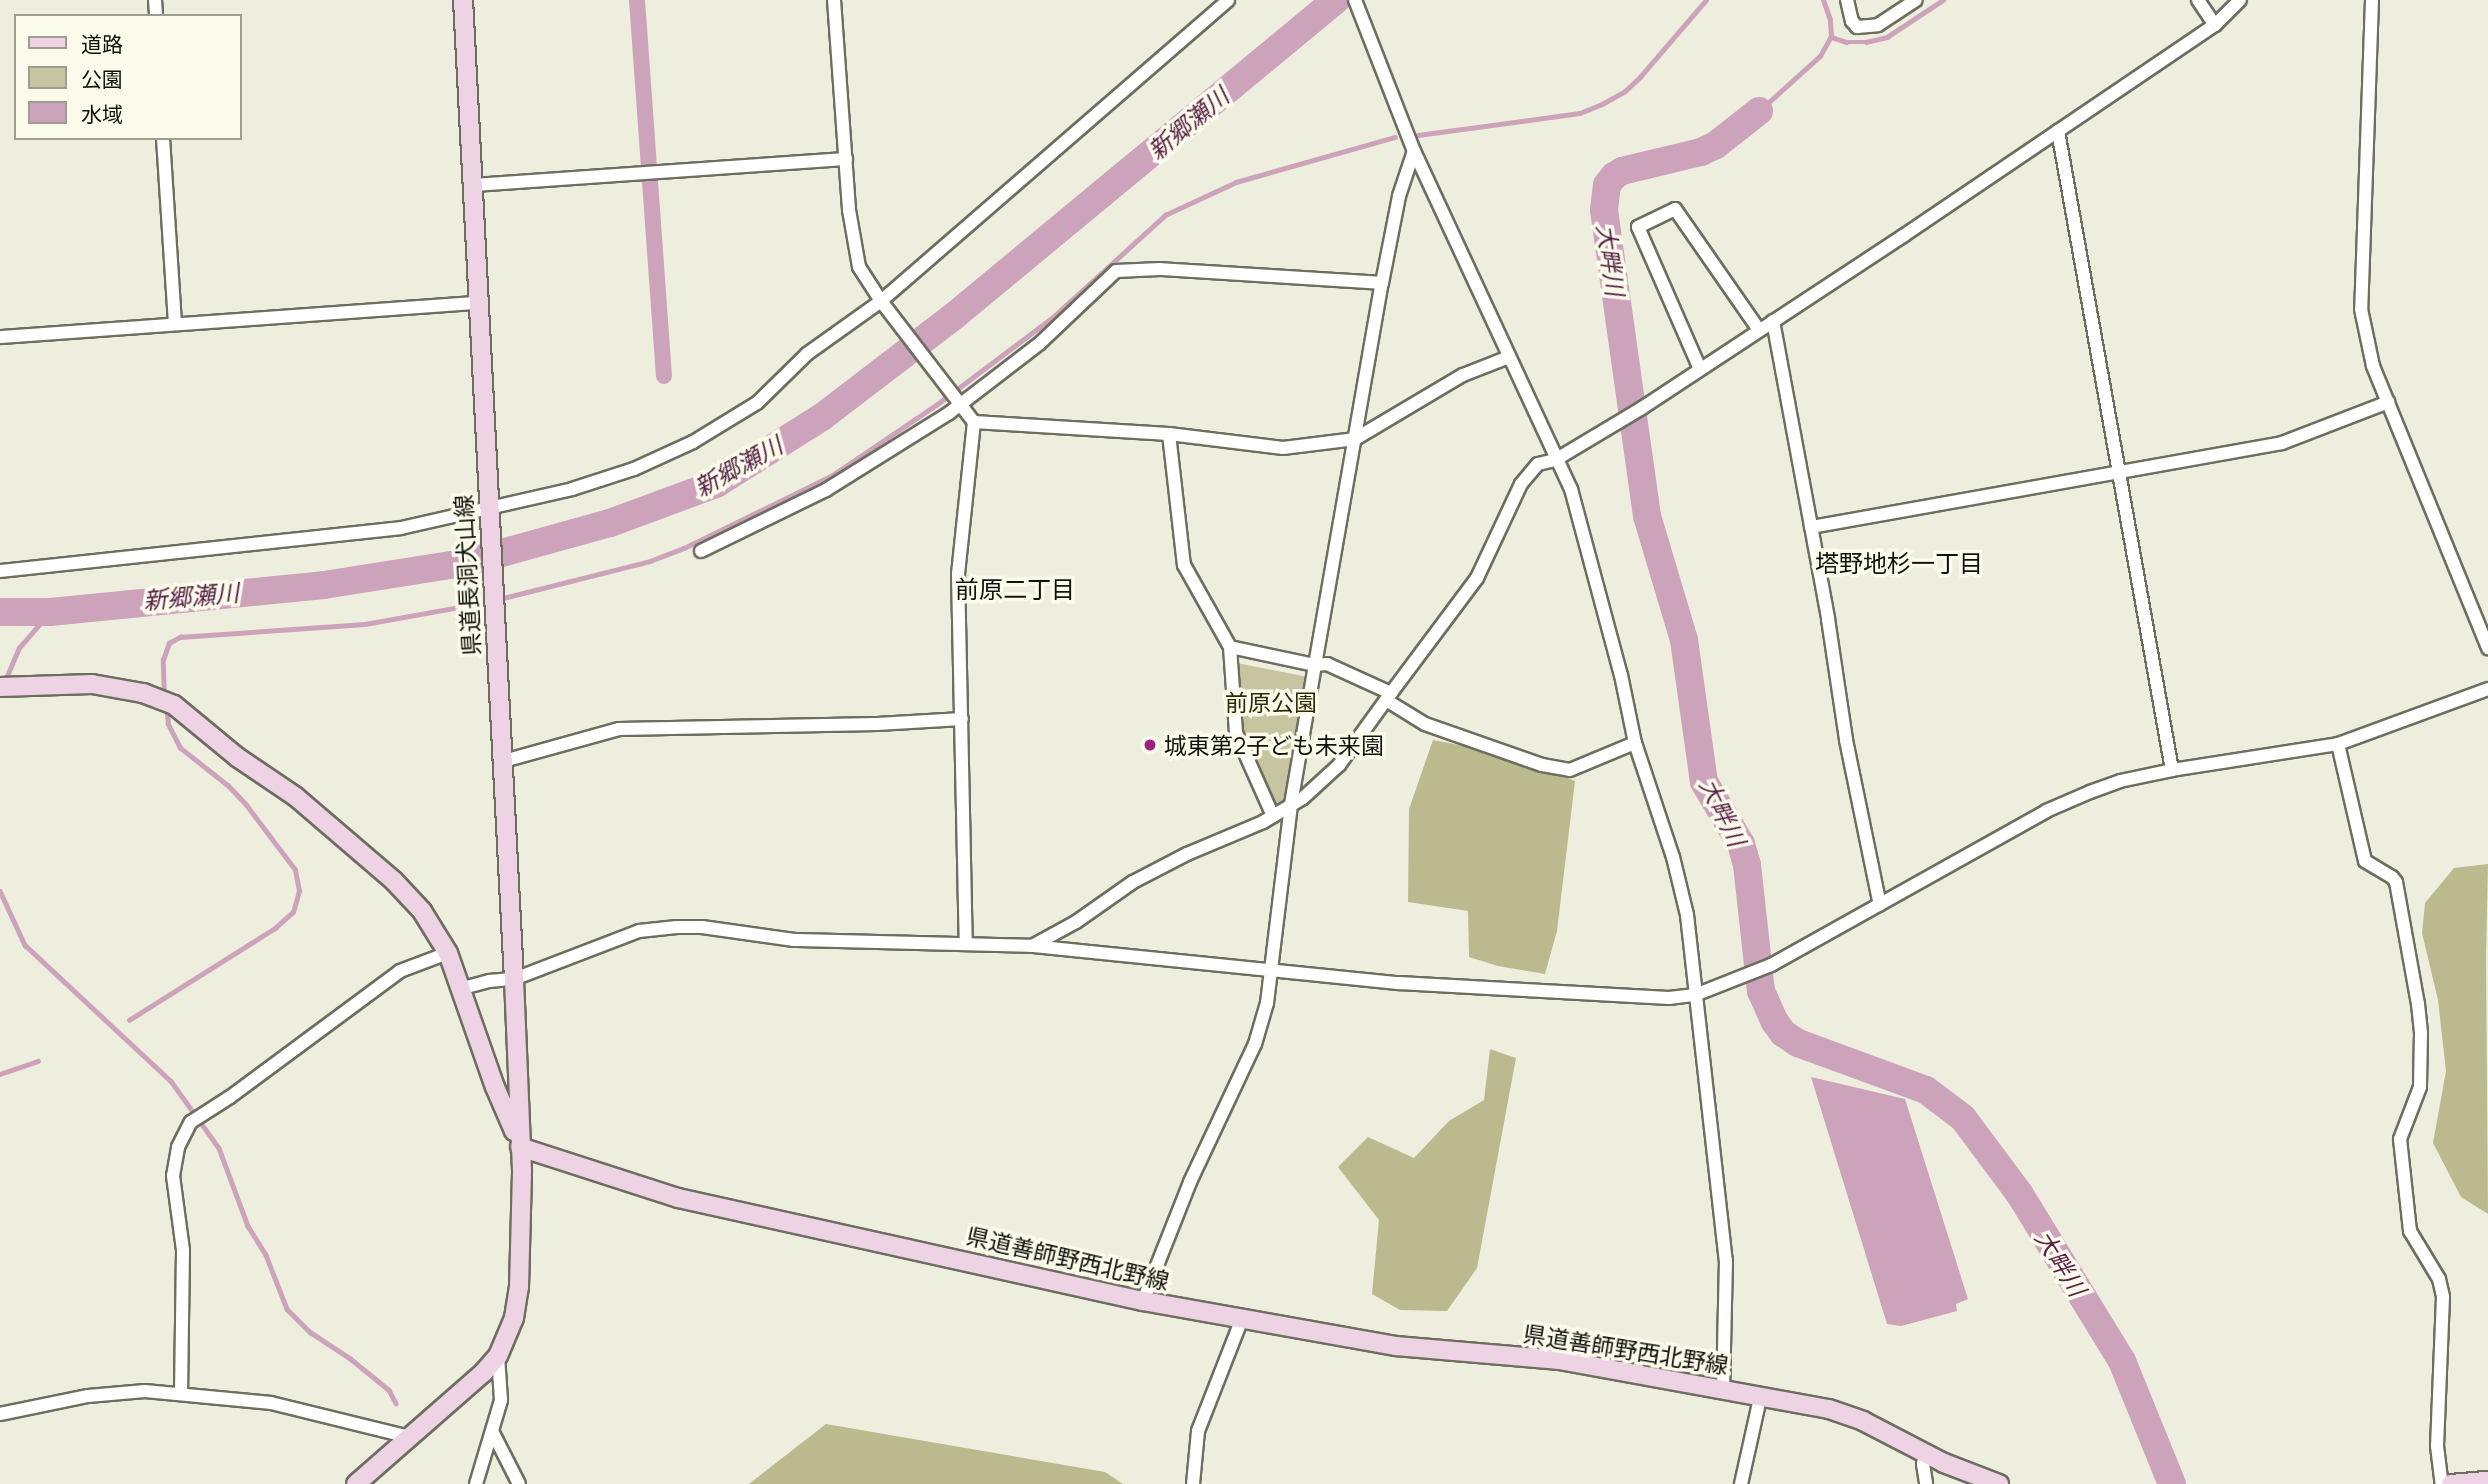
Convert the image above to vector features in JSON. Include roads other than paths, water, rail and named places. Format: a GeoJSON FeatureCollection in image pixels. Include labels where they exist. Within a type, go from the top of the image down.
{"type":"FeatureCollection","features":[{"type":"Feature","properties":{"kind":"main road","name":"県道長洞犬山線"},"geometry":{"type":"LineString","coordinates":[[463,0],[500,762],[514,979],[520,1147]]}},
{"type":"Feature","properties":{"kind":"main road"},"geometry":{"type":"LineString","coordinates":[[6,686],[92,684],[119,687],[167,702],[237,757],[296,797],[394,881],[422,911],[448,953],[463,988],[495,1087],[520,1147],[519,1287],[511,1329],[498,1356],[483,1373],[356,1484]]}},
{"type":"Feature","properties":{"kind":"main road","name":"県道善師野西北野線"},"geometry":{"type":"LineString","coordinates":[[520,1147],[677,1198],[1143,1301],[1396,1346],[1559,1360],[1829,1409],[1863,1421],[1925,1453],[1999,1484]]}},
{"type":"Feature","properties":{"kind":"main road"},"geometry":{"type":"LineString","coordinates":[[2451,1484],[2488,1481]]}},
{"type":"Feature","properties":{"kind":"street"},"geometry":{"type":"LineString","coordinates":[[834,0],[853,248],[859,267],[881,302],[974,422],[958,573],[966,943]]}},
{"type":"Feature","properties":{"kind":"street"},"geometry":{"type":"LineString","coordinates":[[0,571],[401,528],[526,502],[622,473],[693,442],[757,402],[807,354],[881,302],[1228,0]]}},
{"type":"Feature","properties":{"kind":"street"},"geometry":{"type":"LineString","coordinates":[[1354,0],[1413,151],[1555,460],[1571,489],[1621,674],[1635,743],[1676,869],[1687,915],[1726,1260],[1723,1388]]}},
{"type":"Feature","properties":{"kind":"street"},"geometry":{"type":"LineString","coordinates":[[1847,0],[1852,21],[1857,27],[1878,25],[1916,0]]}},
{"type":"Feature","properties":{"kind":"street"},"geometry":{"type":"LineString","coordinates":[[2198,0],[2214,25]]}},
{"type":"Feature","properties":{"kind":"street"},"geometry":{"type":"LineString","coordinates":[[1032,946],[1076,922],[1133,882],[1273,816],[1303,797],[1339,765],[1477,578],[1527,475],[1538,464],[1555,460],[1642,408],[2059,131],[2214,25],[2241,0]]}},
{"type":"Feature","properties":{"kind":"street"},"geometry":{"type":"LineString","coordinates":[[2372,0],[2361,309],[2373,366],[2488,648]]}},
{"type":"Feature","properties":{"kind":"street"},"geometry":{"type":"LineString","coordinates":[[2059,131],[2172,770]]}},
{"type":"Feature","properties":{"kind":"street"},"geometry":{"type":"LineString","coordinates":[[163,140],[175,324]]}},
{"type":"Feature","properties":{"kind":"street"},"geometry":{"type":"LineString","coordinates":[[1143,1301],[1190,1182],[1255,1044],[1267,1003],[1291,804],[1382,283],[1399,196],[1413,151]]}},
{"type":"Feature","properties":{"kind":"street"},"geometry":{"type":"LineString","coordinates":[[473,184],[846,159]]}},
{"type":"Feature","properties":{"kind":"street"},"geometry":{"type":"LineString","coordinates":[[1700,369],[1638,227],[1675,209],[1759,330]]}},
{"type":"Feature","properties":{"kind":"street"},"geometry":{"type":"LineString","coordinates":[[701,551],[826,490],[960,404],[1073,315],[1116,271],[1160,269],[1382,283]]}},
{"type":"Feature","properties":{"kind":"street"},"geometry":{"type":"LineString","coordinates":[[0,337],[479,303]]}},
{"type":"Feature","properties":{"kind":"street"},"geometry":{"type":"LineString","coordinates":[[1773,321],[1846,740],[1880,905]]}},
{"type":"Feature","properties":{"kind":"street"},"geometry":{"type":"LineString","coordinates":[[974,422],[1169,434],[1283,448],[1355,439],[1462,375],[1508,357]]}},
{"type":"Feature","properties":{"kind":"street"},"geometry":{"type":"LineString","coordinates":[[1811,527],[2282,443],[2388,402]]}},
{"type":"Feature","properties":{"kind":"street"},"geometry":{"type":"LineString","coordinates":[[1169,434],[1184,565],[1230,647],[1236,733],[1273,816]]}},
{"type":"Feature","properties":{"kind":"street"},"geometry":{"type":"LineString","coordinates":[[1230,647],[1327,664],[1388,696],[1424,724],[1542,765],[1570,770],[1635,743]]}},
{"type":"Feature","properties":{"kind":"street"},"geometry":{"type":"LineString","coordinates":[[463,988],[489,981],[514,979],[614,938],[659,927],[702,927],[794,940],[1032,946],[1399,983],[1669,998],[1695,995],[1772,965],[2046,811],[2120,781],[2172,770],[2338,744],[2488,689]]}},
{"type":"Feature","properties":{"kind":"street"},"geometry":{"type":"LineString","coordinates":[[500,762],[619,729],[877,724],[962,719]]}},
{"type":"Feature","properties":{"kind":"street"},"geometry":{"type":"LineString","coordinates":[[2338,744],[2365,861],[2396,882],[2418,1004],[2421,1033],[2420,1087],[2400,1139],[2410,1231],[2439,1279],[2443,1297],[2438,1435],[2442,1484]]}},
{"type":"Feature","properties":{"kind":"street"},"geometry":{"type":"LineString","coordinates":[[181,1394],[183,1250],[173,1176],[178,1147],[191,1122],[400,971],[448,953]]}},
{"type":"Feature","properties":{"kind":"street"},"geometry":{"type":"LineString","coordinates":[[1193,1484],[1198,1431],[1242,1319]]}},
{"type":"Feature","properties":{"kind":"street"},"geometry":{"type":"LineString","coordinates":[[476,1484],[501,1400],[498,1356]]}},
{"type":"Feature","properties":{"kind":"street"},"geometry":{"type":"LineString","coordinates":[[0,1414],[118,1392],[181,1394],[271,1402],[412,1435]]}},
{"type":"Feature","properties":{"kind":"street"},"geometry":{"type":"LineString","coordinates":[[1741,1484],[1760,1398]]}},
{"type":"Feature","properties":{"kind":"street"},"geometry":{"type":"LineString","coordinates":[[493,1433],[519,1484]]}},
{"type":"Feature","properties":{"kind":"street"},"geometry":{"type":"LineString","coordinates":[[1925,1453],[1923,1464],[1926,1484]]}},
{"type":"Feature","properties":{"kind":"water"},"geometry":{"type":"Polygon","coordinates":[[[1811,1077],[1905,1099],[1968,1299],[1956,1304],[1957,1311],[1901,1326],[1887,1324],[1811,1077]]]}},
{"type":"Feature","properties":{"kind":"waterway"},"geometry":{"type":"LineString","coordinates":[[637,0],[664,376]]}},
{"type":"Feature","properties":{"kind":"waterway","name":"新郷瀬川"},"geometry":{"type":"LineString","coordinates":[[0,612],[50,612],[324,585],[469,562],[610,523],[716,484],[822,417],[954,316],[1336,0]]}},
{"type":"Feature","properties":{"kind":"waterway"},"geometry":{"type":"LineString","coordinates":[[1418,135],[1580,113],[1602,104],[1624,92],[1640,77],[1706,0]]}},
{"type":"Feature","properties":{"kind":"waterway"},"geometry":{"type":"LineString","coordinates":[[1759,111],[1820,56],[1831,36],[1830,20],[1823,0]]}},
{"type":"Feature","properties":{"kind":"waterway"},"geometry":{"type":"LineString","coordinates":[[1831,37],[1846,42],[1866,42],[1887,37],[1943,0]]}},
{"type":"Feature","properties":{"kind":"waterway","name":"大畔川"},"geometry":{"type":"LineString","coordinates":[[1759,111],[1716,145],[1701,152],[1622,171],[1614,176],[1607,185],[1604,210],[1647,516],[1684,640],[1704,782],[1741,844],[1747,865],[1761,991],[1775,1022],[1783,1033],[1798,1043],[1926,1090],[1963,1118],[2019,1193],[2122,1361],[2172,1484]]}},
{"type":"Feature","properties":{"kind":"waterway"},"geometry":{"type":"LineString","coordinates":[[503,598],[650,561],[684,548],[831,476],[936,405],[1052,318],[1165,215],[1236,182],[1395,137]]}},
{"type":"Feature","properties":{"kind":"waterway"},"geometry":{"type":"LineString","coordinates":[[164,697],[163,660],[169,643],[180,637],[365,624],[476,604]]}},
{"type":"Feature","properties":{"kind":"waterway"},"geometry":{"type":"LineString","coordinates":[[4,683],[19,648],[50,612]]}},
{"type":"Feature","properties":{"kind":"waterway"},"geometry":{"type":"LineString","coordinates":[[129,1020],[275,928],[293,912],[299,891],[295,870],[246,805],[228,786],[180,748],[168,724],[166,706]]}},
{"type":"Feature","properties":{"kind":"waterway"},"geometry":{"type":"LineString","coordinates":[[0,891],[25,945],[171,1081],[219,1148],[248,1226],[266,1255],[287,1309],[310,1332],[351,1359],[389,1390],[396,1403]]}},
{"type":"Feature","properties":{"kind":"waterway"},"geometry":{"type":"LineString","coordinates":[[0,1074],[38,1061]]}},
{"type":"Feature","properties":{"kind":"place","name":"城東第2子ども未来園"},"geometry":{"type":"Point","coordinates":[1150,745]}},
{"type":"Feature","properties":{"kind":"district","name":"塔野地杉一丁目"},"geometry":{"type":"Point","coordinates":[1899,563]}},
{"type":"Feature","properties":{"kind":"district","name":"前原二丁目"},"geometry":{"type":"Point","coordinates":[1015,589]}},
{"type":"Feature","properties":{"kind":"park label","name":"前原公園"},"geometry":{"type":"Point","coordinates":[1271,702]}}]}
